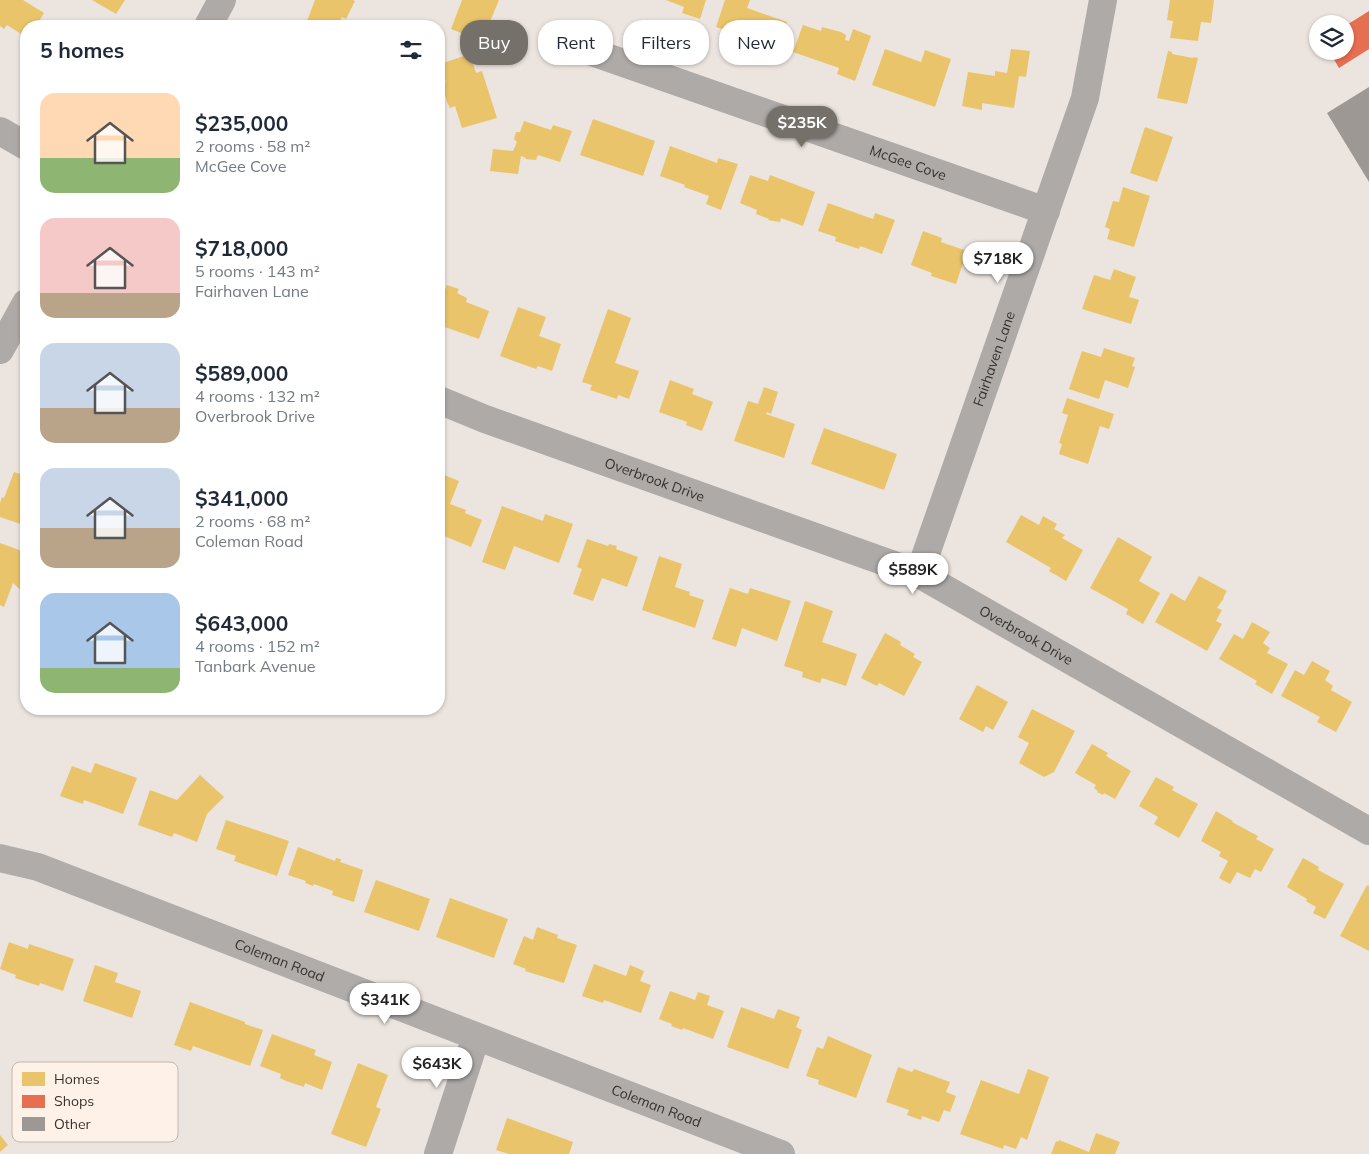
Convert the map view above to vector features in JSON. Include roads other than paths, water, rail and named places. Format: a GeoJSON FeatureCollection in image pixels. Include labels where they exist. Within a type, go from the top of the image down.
{"type":"FeatureCollection","features":[{"type":"Feature","properties":{"kind":"main road","name":"Coleman Road"},"geometry":{"type":"LineString","coordinates":[[0,858],[38,867],[476,1037],[740,1147],[781,1154]]}},
{"type":"Feature","properties":{"kind":"street"},"geometry":{"type":"LineString","coordinates":[[211,20],[222,0]]}},
{"type":"Feature","properties":{"kind":"street","name":"Fairhaven Lane"},"geometry":{"type":"LineString","coordinates":[[919,574],[1085,98],[1103,0]]}},
{"type":"Feature","properties":{"kind":"street","name":"McGee Cove"},"geometry":{"type":"LineString","coordinates":[[613,59],[1046,211]]}},
{"type":"Feature","properties":{"kind":"street"},"geometry":{"type":"LineString","coordinates":[[0,131],[20,143]]}},
{"type":"Feature","properties":{"kind":"street"},"geometry":{"type":"LineString","coordinates":[[0,350],[20,314]]}},
{"type":"Feature","properties":{"kind":"street","name":"Overbrook Drive"},"geometry":{"type":"LineString","coordinates":[[445,402],[485,419],[919,574],[1369,831]]}},
{"type":"Feature","properties":{"kind":"street"},"geometry":{"type":"LineString","coordinates":[[438,1154],[476,1037]]}}]}
